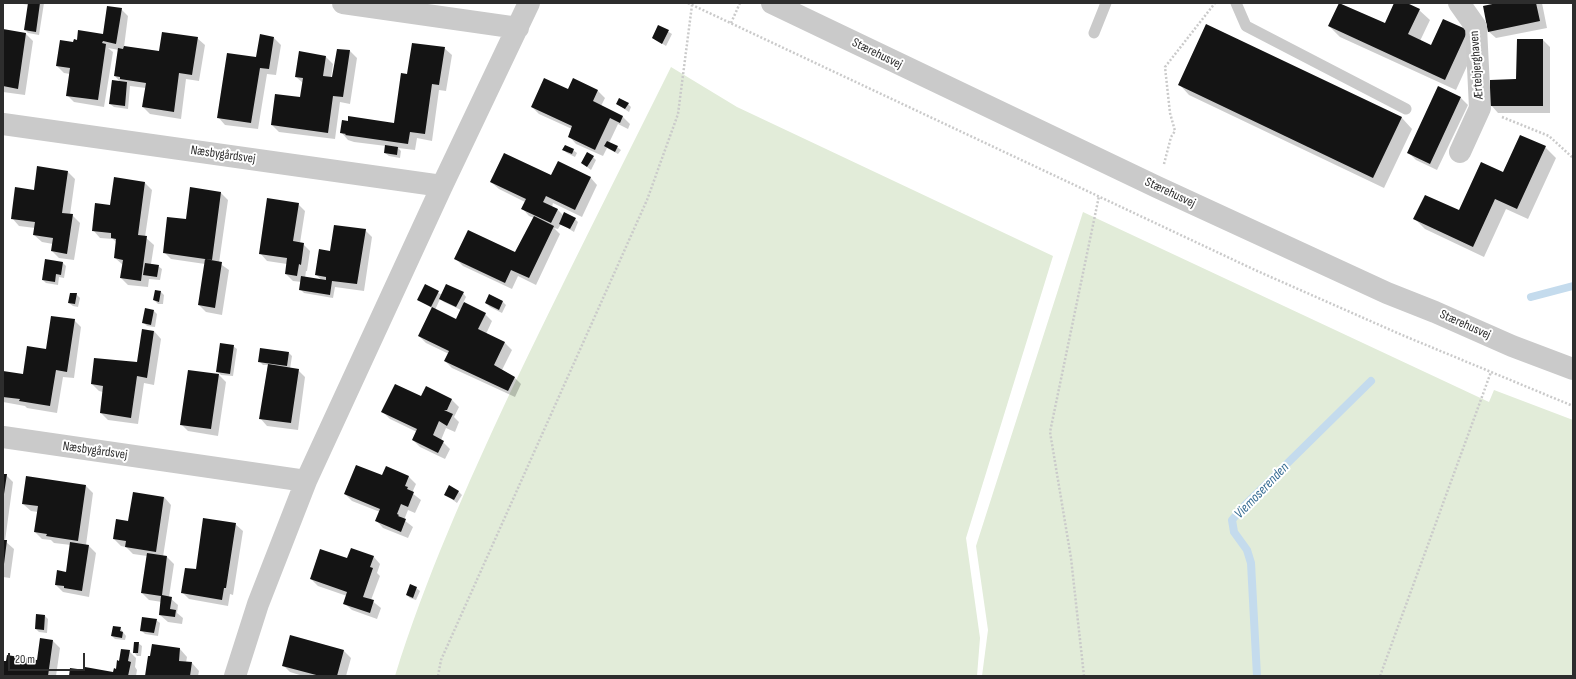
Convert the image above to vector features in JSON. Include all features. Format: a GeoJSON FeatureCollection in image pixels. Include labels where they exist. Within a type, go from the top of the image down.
{"type":"FeatureCollection","features":[{"type":"Feature","properties":{"kind":"street"},"geometry":{"type":"LineString","coordinates":[[343,3],[518,28]]}},
{"type":"Feature","properties":{"kind":"street"},"geometry":{"type":"LineString","coordinates":[[235,676],[258,604],[306,481],[442,186],[530,3]]}},
{"type":"Feature","properties":{"kind":"street","name":"Stærehusvej"},"geometry":{"type":"LineString","coordinates":[[772,3],[1157,187],[1387,293],[1435,312],[1512,346],[1573,369]]}},
{"type":"Feature","properties":{"kind":"street","name":"Ærtebjerghaven"},"geometry":{"type":"LineString","coordinates":[[1459,3],[1476,27],[1480,108],[1460,152]]}},
{"type":"Feature","properties":{"kind":"street","name":"Næsbygårdsvej"},"geometry":{"type":"LineString","coordinates":[[3,124],[442,186]]}},
{"type":"Feature","properties":{"kind":"street","name":"Næsbygårdsvej"},"geometry":{"type":"LineString","coordinates":[[3,438],[306,481]]}},
{"type":"Feature","properties":{"kind":"lane"},"geometry":{"type":"LineString","coordinates":[[1094,33],[1106,3]]}},
{"type":"Feature","properties":{"kind":"lane"},"geometry":{"type":"LineString","coordinates":[[1236,3],[1246,26],[1406,109]]}},
{"type":"Feature","properties":{"kind":"path"},"geometry":{"type":"LineString","coordinates":[[688,3],[1262,273],[1402,335],[1573,406]]}},
{"type":"Feature","properties":{"kind":"path"},"geometry":{"type":"LineString","coordinates":[[731,23],[740,3]]}},
{"type":"Feature","properties":{"kind":"path"},"geometry":{"type":"LineString","coordinates":[[1157,187],[1171,137],[1175,131],[1170,113],[1165,67],[1215,3]]}},
{"type":"Feature","properties":{"kind":"path"},"geometry":{"type":"LineString","coordinates":[[438,676],[441,660],[647,200],[678,114],[692,5]]}},
{"type":"Feature","properties":{"kind":"path"},"geometry":{"type":"LineString","coordinates":[[1480,108],[1549,136],[1573,158]]}},
{"type":"Feature","properties":{"kind":"path"},"geometry":{"type":"LineString","coordinates":[[1084,676],[1071,558],[1050,432],[1099,196]]}},
{"type":"Feature","properties":{"kind":"path"},"geometry":{"type":"LineString","coordinates":[[1380,676],[1491,372]]}},
{"type":"Feature","properties":{"kind":"green space"},"geometry":{"type":"Polygon","coordinates":[[[671,67],[737,107],[1053,256],[966,538],[980,638],[977,676],[395,676],[433,568],[478,462],[550,311],[671,67]]]}},
{"type":"Feature","properties":{"kind":"green space"},"geometry":{"type":"Polygon","coordinates":[[[1083,212],[1489,402],[1494,390],[1573,420],[1573,676],[982,676],[988,630],[976,546],[1083,212]]]}},
{"type":"Feature","properties":{"kind":"building"},"geometry":{"type":"Polygon","coordinates":[[[28,3],[40,3],[36,32],[24,30],[28,3]]]}},
{"type":"Feature","properties":{"kind":"building"},"geometry":{"type":"Polygon","coordinates":[[[1339,3],[1385,23],[1394,3],[1407,3],[1420,9],[1408,34],[1431,45],[1443,19],[1468,30],[1445,80],[1328,26],[1339,3]]]}},
{"type":"Feature","properties":{"kind":"building"},"geometry":{"type":"Polygon","coordinates":[[[1497,3],[1536,3],[1540,21],[1488,32],[1483,6],[1497,3]]]}},
{"type":"Feature","properties":{"kind":"building"},"geometry":{"type":"Polygon","coordinates":[[[107,6],[122,8],[116,44],[103,41],[102,43],[106,44],[98,100],[66,96],[70,68],[56,66],[60,40],[73,42],[74,39],[77,40],[78,30],[103,34],[107,6]]]}},
{"type":"Feature","properties":{"kind":"building"},"geometry":{"type":"Polygon","coordinates":[[[1206,24],[1402,117],[1373,178],[1178,85],[1206,24]]]}},
{"type":"Feature","properties":{"kind":"building"},"geometry":{"type":"Polygon","coordinates":[[[658,25],[669,30],[662,44],[652,38],[658,25]]]}},
{"type":"Feature","properties":{"kind":"building"},"geometry":{"type":"Polygon","coordinates":[[[3,29],[26,33],[18,89],[3,86],[3,29]]]}},
{"type":"Feature","properties":{"kind":"building"},"geometry":{"type":"Polygon","coordinates":[[[162,32],[198,37],[192,75],[179,73],[174,112],[142,107],[146,83],[120,79],[120,77],[114,76],[118,48],[123,49],[124,46],[159,51],[162,32]]]}},
{"type":"Feature","properties":{"kind":"building"},"geometry":{"type":"Polygon","coordinates":[[[260,34],[274,37],[269,69],[260,68],[251,123],[217,118],[227,53],[256,57],[260,34]]]}},
{"type":"Feature","properties":{"kind":"building"},"geometry":{"type":"Polygon","coordinates":[[[1517,39],[1543,39],[1543,106],[1490,106],[1490,80],[1516,79],[1517,39]]]}},
{"type":"Feature","properties":{"kind":"building"},"geometry":{"type":"Polygon","coordinates":[[[412,43],[445,47],[439,85],[432,84],[425,134],[410,132],[408,144],[340,133],[342,120],[348,121],[348,116],[394,123],[401,73],[407,74],[412,43]]]}},
{"type":"Feature","properties":{"kind":"building"},"geometry":{"type":"Polygon","coordinates":[[[337,49],[350,50],[343,97],[333,96],[328,133],[271,125],[275,94],[300,97],[303,78],[295,77],[299,51],[326,56],[323,76],[332,77],[337,49]]]}},
{"type":"Feature","properties":{"kind":"building"},"geometry":{"type":"Polygon","coordinates":[[[544,78],[568,89],[573,78],[598,90],[593,101],[623,116],[620,123],[610,118],[595,150],[568,137],[572,126],[531,107],[544,78]]]}},
{"type":"Feature","properties":{"kind":"building"},"geometry":{"type":"Polygon","coordinates":[[[112,80],[127,82],[125,106],[109,104],[112,80]]]}},
{"type":"Feature","properties":{"kind":"building"},"geometry":{"type":"Polygon","coordinates":[[[1438,86],[1461,97],[1430,164],[1407,153],[1438,86]]]}},
{"type":"Feature","properties":{"kind":"building"},"geometry":{"type":"Polygon","coordinates":[[[619,98],[629,103],[625,109],[616,104],[619,98]]]}},
{"type":"Feature","properties":{"kind":"building"},"geometry":{"type":"Polygon","coordinates":[[[1520,135],[1546,146],[1517,209],[1495,199],[1473,247],[1413,219],[1425,195],[1459,210],[1481,162],[1503,172],[1520,135]]]}},
{"type":"Feature","properties":{"kind":"building"},"geometry":{"type":"Polygon","coordinates":[[[607,141],[618,146],[615,152],[604,146],[607,141]]]}},
{"type":"Feature","properties":{"kind":"building"},"geometry":{"type":"Polygon","coordinates":[[[385,145],[398,147],[397,155],[384,153],[385,145]]]}},
{"type":"Feature","properties":{"kind":"building"},"geometry":{"type":"Polygon","coordinates":[[[565,145],[574,149],[572,154],[562,150],[565,145]]]}},
{"type":"Feature","properties":{"kind":"building"},"geometry":{"type":"Polygon","coordinates":[[[587,152],[594,156],[587,167],[581,163],[587,152]]]}},
{"type":"Feature","properties":{"kind":"building"},"geometry":{"type":"Polygon","coordinates":[[[504,153],[551,175],[558,161],[591,177],[575,210],[546,196],[543,202],[558,209],[551,223],[521,209],[526,199],[490,182],[504,153]]]}},
{"type":"Feature","properties":{"kind":"building"},"geometry":{"type":"Polygon","coordinates":[[[37,166],[68,171],[62,213],[73,214],[67,254],[51,251],[53,238],[33,235],[35,222],[11,219],[15,187],[34,190],[37,166]]]}},
{"type":"Feature","properties":{"kind":"building"},"geometry":{"type":"Polygon","coordinates":[[[114,177],[145,182],[138,235],[147,236],[141,281],[120,278],[123,260],[114,258],[116,239],[111,238],[111,233],[92,231],[95,203],[110,205],[114,177]]]}},
{"type":"Feature","properties":{"kind":"building"},"geometry":{"type":"Polygon","coordinates":[[[190,187],[221,192],[212,260],[163,253],[167,217],[186,219],[190,187]]]}},
{"type":"Feature","properties":{"kind":"building"},"geometry":{"type":"Polygon","coordinates":[[[267,198],[299,203],[293,241],[304,243],[301,265],[299,264],[297,276],[285,274],[287,258],[259,254],[267,198]]]}},
{"type":"Feature","properties":{"kind":"building"},"geometry":{"type":"Polygon","coordinates":[[[564,212],[576,218],[570,229],[559,224],[564,212]]]}},
{"type":"Feature","properties":{"kind":"building"},"geometry":{"type":"Polygon","coordinates":[[[534,216],[554,226],[529,278],[511,270],[505,283],[454,259],[468,230],[515,252],[534,216]]]}},
{"type":"Feature","properties":{"kind":"building"},"geometry":{"type":"Polygon","coordinates":[[[334,225],[366,229],[357,284],[332,281],[330,295],[299,290],[301,276],[326,280],[326,277],[315,275],[319,249],[330,251],[334,225]]]}},
{"type":"Feature","properties":{"kind":"building"},"geometry":{"type":"Polygon","coordinates":[[[45,259],[63,262],[61,275],[56,274],[55,282],[42,280],[45,259]]]}},
{"type":"Feature","properties":{"kind":"building"},"geometry":{"type":"Polygon","coordinates":[[[205,259],[222,262],[215,308],[198,305],[205,259]]]}},
{"type":"Feature","properties":{"kind":"building"},"geometry":{"type":"Polygon","coordinates":[[[145,263],[159,265],[157,277],[143,275],[145,263]]]}},
{"type":"Feature","properties":{"kind":"building"},"geometry":{"type":"Polygon","coordinates":[[[425,284],[439,291],[431,307],[417,300],[425,284]]]}},
{"type":"Feature","properties":{"kind":"building"},"geometry":{"type":"Polygon","coordinates":[[[446,284],[464,292],[456,307],[439,299],[446,284]]]}},
{"type":"Feature","properties":{"kind":"building"},"geometry":{"type":"Polygon","coordinates":[[[155,290],[161,291],[159,302],[153,300],[155,290]]]}},
{"type":"Feature","properties":{"kind":"building"},"geometry":{"type":"Polygon","coordinates":[[[70,293],[77,293],[75,304],[68,303],[70,293]]]}},
{"type":"Feature","properties":{"kind":"building"},"geometry":{"type":"Polygon","coordinates":[[[489,294],[503,301],[499,310],[485,303],[489,294]]]}},
{"type":"Feature","properties":{"kind":"building"},"geometry":{"type":"Polygon","coordinates":[[[464,302],[486,313],[478,329],[505,342],[494,365],[515,377],[508,391],[444,361],[449,351],[418,336],[432,307],[456,319],[464,302]]]}},
{"type":"Feature","properties":{"kind":"building"},"geometry":{"type":"Polygon","coordinates":[[[145,308],[154,310],[151,325],[142,323],[145,308]]]}},
{"type":"Feature","properties":{"kind":"building"},"geometry":{"type":"Polygon","coordinates":[[[51,316],[75,319],[67,372],[56,370],[50,406],[19,401],[20,399],[3,397],[3,371],[23,374],[27,346],[46,349],[51,316]]]}},
{"type":"Feature","properties":{"kind":"building"},"geometry":{"type":"Polygon","coordinates":[[[142,329],[154,331],[147,378],[137,376],[131,418],[100,413],[103,386],[91,384],[94,358],[137,362],[142,329]]]}},
{"type":"Feature","properties":{"kind":"building"},"geometry":{"type":"Polygon","coordinates":[[[220,343],[234,345],[230,374],[216,372],[220,343]]]}},
{"type":"Feature","properties":{"kind":"building"},"geometry":{"type":"Polygon","coordinates":[[[260,348],[289,352],[287,366],[258,362],[260,348]]]}},
{"type":"Feature","properties":{"kind":"building"},"geometry":{"type":"Polygon","coordinates":[[[268,364],[299,369],[291,423],[259,419],[268,364]]]}},
{"type":"Feature","properties":{"kind":"building"},"geometry":{"type":"Polygon","coordinates":[[[188,370],[219,374],[211,429],[180,425],[188,370]]]}},
{"type":"Feature","properties":{"kind":"building"},"geometry":{"type":"Polygon","coordinates":[[[395,384],[421,396],[426,386],[452,399],[447,410],[444,410],[453,414],[447,426],[439,421],[433,435],[444,441],[438,453],[412,440],[417,429],[381,412],[395,384]]]}},
{"type":"Feature","properties":{"kind":"building"},"geometry":{"type":"Polygon","coordinates":[[[356,465],[382,475],[386,466],[409,476],[405,486],[408,487],[407,489],[414,492],[408,507],[401,504],[397,514],[399,515],[398,516],[406,519],[401,532],[375,521],[380,509],[344,494],[356,465]]]}},
{"type":"Feature","properties":{"kind":"building"},"geometry":{"type":"Polygon","coordinates":[[[3,474],[7,474],[4,494],[3,494],[3,474]]]}},
{"type":"Feature","properties":{"kind":"building"},"geometry":{"type":"Polygon","coordinates":[[[26,476],[86,485],[78,541],[46,536],[47,534],[34,532],[38,506],[22,504],[26,476]]]}},
{"type":"Feature","properties":{"kind":"building"},"geometry":{"type":"Polygon","coordinates":[[[449,485],[459,491],[454,500],[444,495],[449,485]]]}},
{"type":"Feature","properties":{"kind":"building"},"geometry":{"type":"Polygon","coordinates":[[[133,492],[164,497],[156,552],[125,547],[126,541],[113,539],[116,519],[128,521],[133,492]]]}},
{"type":"Feature","properties":{"kind":"building"},"geometry":{"type":"Polygon","coordinates":[[[203,518],[236,523],[226,588],[224,588],[222,600],[181,593],[185,568],[196,569],[203,518]]]}},
{"type":"Feature","properties":{"kind":"building"},"geometry":{"type":"Polygon","coordinates":[[[3,540],[7,540],[4,564],[3,564],[3,540]]]}},
{"type":"Feature","properties":{"kind":"building"},"geometry":{"type":"Polygon","coordinates":[[[70,542],[89,545],[82,591],[55,585],[57,570],[66,572],[70,542]]]}},
{"type":"Feature","properties":{"kind":"building"},"geometry":{"type":"Polygon","coordinates":[[[351,548],[374,556],[370,567],[373,568],[363,597],[374,600],[370,613],[343,604],[347,592],[310,579],[320,549],[347,558],[351,548]]]}},
{"type":"Feature","properties":{"kind":"building"},"geometry":{"type":"Polygon","coordinates":[[[147,553],[167,556],[162,595],[172,597],[170,609],[176,610],[175,617],[159,615],[161,596],[141,593],[147,553]]]}},
{"type":"Feature","properties":{"kind":"building"},"geometry":{"type":"Polygon","coordinates":[[[410,584],[417,587],[413,598],[406,595],[410,584]]]}},
{"type":"Feature","properties":{"kind":"building"},"geometry":{"type":"Polygon","coordinates":[[[36,614],[45,615],[44,630],[35,629],[36,614]]]}},
{"type":"Feature","properties":{"kind":"building"},"geometry":{"type":"Polygon","coordinates":[[[142,617],[157,619],[154,633],[140,631],[142,617]]]}},
{"type":"Feature","properties":{"kind":"building"},"geometry":{"type":"Polygon","coordinates":[[[113,626],[121,627],[120,631],[123,632],[122,638],[111,636],[113,626]]]}},
{"type":"Feature","properties":{"kind":"building"},"geometry":{"type":"Polygon","coordinates":[[[290,635],[344,650],[337,676],[320,676],[282,666],[290,635]]]}},
{"type":"Feature","properties":{"kind":"building"},"geometry":{"type":"Polygon","coordinates":[[[40,638],[53,640],[48,676],[3,676],[3,661],[6,661],[7,655],[37,660],[40,638]]]}},
{"type":"Feature","properties":{"kind":"building"},"geometry":{"type":"Polygon","coordinates":[[[134,642],[139,642],[138,653],[133,653],[134,642]]]}},
{"type":"Feature","properties":{"kind":"building"},"geometry":{"type":"Polygon","coordinates":[[[152,644],[180,648],[179,661],[192,662],[190,676],[145,676],[148,656],[150,656],[152,644]]]}},
{"type":"Feature","properties":{"kind":"building"},"geometry":{"type":"Polygon","coordinates":[[[121,649],[130,650],[128,661],[131,662],[128,676],[69,676],[70,668],[85,670],[85,667],[113,672],[114,668],[116,669],[117,660],[119,661],[121,649]]]}},
{"type":"Feature","properties":{"kind":"waterway","name":"Viemoserenden"},"geometry":{"type":"LineString","coordinates":[[1531,297],[1573,286]]}},
{"type":"Feature","properties":{"kind":"waterway","name":"Viemoserenden"},"geometry":{"type":"LineString","coordinates":[[1257,676],[1251,563],[1247,550],[1234,532],[1232,520],[1245,505],[1371,381]]}}]}
